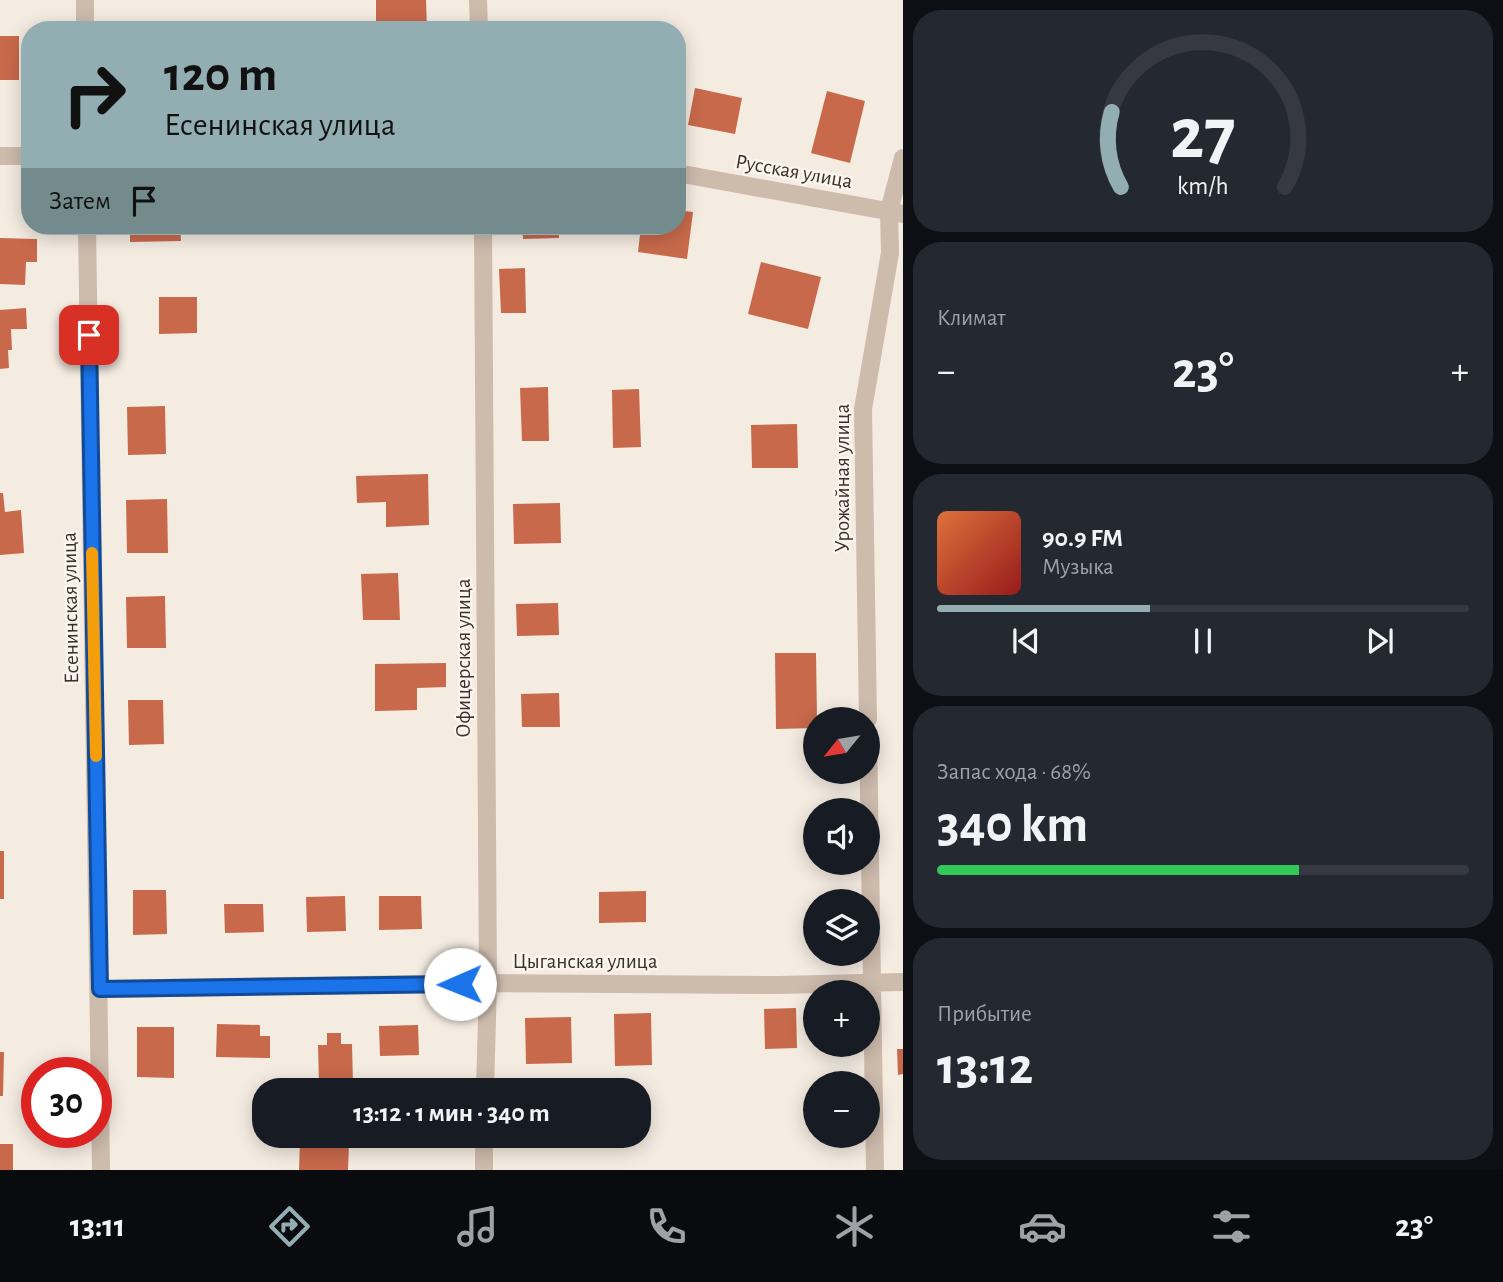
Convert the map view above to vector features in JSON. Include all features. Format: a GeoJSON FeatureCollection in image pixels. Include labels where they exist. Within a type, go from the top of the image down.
{"type":"FeatureCollection","features":[{"type":"Feature","properties":{"kind":"street"},"geometry":{"type":"LineString","coordinates":[[85,0],[85,21]]}},
{"type":"Feature","properties":{"kind":"street"},"geometry":{"type":"LineString","coordinates":[[478,0],[479,21]]}},
{"type":"Feature","properties":{"kind":"street"},"geometry":{"type":"LineString","coordinates":[[0,156],[21,156]]}},
{"type":"Feature","properties":{"kind":"street","name":"Урожайная улица"},"geometry":{"type":"LineString","coordinates":[[868,707],[863,409],[890,253],[903,158]]}},
{"type":"Feature","properties":{"kind":"street","name":"Русская улица"},"geometry":{"type":"LineString","coordinates":[[686,175],[896,212]]}},
{"type":"Feature","properties":{"kind":"street","name":"Есенинская улица"},"geometry":{"type":"LineString","coordinates":[[87,235],[101,1170]]}},
{"type":"Feature","properties":{"kind":"street","name":"Офицерская улица"},"geometry":{"type":"LineString","coordinates":[[483,235],[488,984],[485,1078]]}},
{"type":"Feature","properties":{"kind":"street"},"geometry":{"type":"LineString","coordinates":[[869,784],[873,980]]}},
{"type":"Feature","properties":{"kind":"street","name":"Цыганская улица"},"geometry":{"type":"LineString","coordinates":[[880,983],[903,982]]}},
{"type":"Feature","properties":{"kind":"street","name":"Цыганская улица"},"geometry":{"type":"LineString","coordinates":[[100,989],[488,984],[803,984]]}},
{"type":"Feature","properties":{"kind":"street"},"geometry":{"type":"LineString","coordinates":[[874,1057],[875,1170]]}},
{"type":"Feature","properties":{"kind":"street"},"geometry":{"type":"LineString","coordinates":[[484,1148],[484,1170]]}},
{"type":"Feature","properties":{"kind":"building"},"geometry":{"type":"Polygon","coordinates":[[[376,0],[426,0],[427,21],[376,21],[376,0]]]}},
{"type":"Feature","properties":{"kind":"building"},"geometry":{"type":"Polygon","coordinates":[[[0,36],[19,36],[19,80],[0,80],[0,36]]]}},
{"type":"Feature","properties":{"kind":"building"},"geometry":{"type":"Polygon","coordinates":[[[695,88],[742,98],[735,134],[688,125],[695,88]]]}},
{"type":"Feature","properties":{"kind":"building"},"geometry":{"type":"Polygon","coordinates":[[[827,91],[865,101],[850,163],[811,153],[827,91]]]}},
{"type":"Feature","properties":{"kind":"building"},"geometry":{"type":"Polygon","coordinates":[[[686,211],[693,212],[687,259],[638,252],[640,235],[686,235],[686,211]]]}},
{"type":"Feature","properties":{"kind":"building"},"geometry":{"type":"Polygon","coordinates":[[[130,235],[181,235],[181,241],[130,242],[130,235]]]}},
{"type":"Feature","properties":{"kind":"building"},"geometry":{"type":"Polygon","coordinates":[[[523,235],[559,235],[559,238],[523,239],[523,235]]]}},
{"type":"Feature","properties":{"kind":"building"},"geometry":{"type":"Polygon","coordinates":[[[0,238],[37,239],[37,262],[26,262],[25,285],[0,284],[0,238]]]}},
{"type":"Feature","properties":{"kind":"building"},"geometry":{"type":"Polygon","coordinates":[[[761,262],[821,277],[808,329],[748,314],[761,262]]]}},
{"type":"Feature","properties":{"kind":"building"},"geometry":{"type":"Polygon","coordinates":[[[525,268],[526,313],[501,313],[499,269],[525,268]]]}},
{"type":"Feature","properties":{"kind":"building"},"geometry":{"type":"Polygon","coordinates":[[[159,297],[197,297],[197,333],[159,334],[159,297]]]}},
{"type":"Feature","properties":{"kind":"building"},"geometry":{"type":"Polygon","coordinates":[[[26,308],[27,329],[11,329],[9,368],[0,369],[0,310],[26,308]]]}},
{"type":"Feature","properties":{"kind":"building"},"geometry":{"type":"Polygon","coordinates":[[[548,387],[549,441],[522,441],[520,388],[548,387]]]}},
{"type":"Feature","properties":{"kind":"building"},"geometry":{"type":"Polygon","coordinates":[[[639,389],[641,447],[613,448],[612,390],[639,389]]]}},
{"type":"Feature","properties":{"kind":"building"},"geometry":{"type":"Polygon","coordinates":[[[165,406],[166,454],[128,455],[127,407],[165,406]]]}},
{"type":"Feature","properties":{"kind":"building"},"geometry":{"type":"Polygon","coordinates":[[[797,424],[798,468],[752,468],[751,425],[797,424]]]}},
{"type":"Feature","properties":{"kind":"building"},"geometry":{"type":"Polygon","coordinates":[[[428,474],[429,525],[386,527],[386,502],[357,503],[356,476],[428,474]]]}},
{"type":"Feature","properties":{"kind":"building"},"geometry":{"type":"Polygon","coordinates":[[[0,493],[3,493],[5,512],[21,510],[24,553],[0,555],[0,493]]]}},
{"type":"Feature","properties":{"kind":"building"},"geometry":{"type":"Polygon","coordinates":[[[167,499],[168,553],[127,553],[126,500],[167,499]]]}},
{"type":"Feature","properties":{"kind":"building"},"geometry":{"type":"Polygon","coordinates":[[[560,503],[561,543],[514,544],[513,504],[560,503]]]}},
{"type":"Feature","properties":{"kind":"building"},"geometry":{"type":"Polygon","coordinates":[[[398,573],[400,620],[363,620],[361,574],[398,573]]]}},
{"type":"Feature","properties":{"kind":"building"},"geometry":{"type":"Polygon","coordinates":[[[165,596],[166,648],[127,648],[126,597],[165,596]]]}},
{"type":"Feature","properties":{"kind":"building"},"geometry":{"type":"Polygon","coordinates":[[[558,603],[559,635],[517,636],[516,604],[558,603]]]}},
{"type":"Feature","properties":{"kind":"building"},"geometry":{"type":"Polygon","coordinates":[[[775,653],[816,653],[817,707],[803,707],[803,728],[776,729],[775,653]]]}},
{"type":"Feature","properties":{"kind":"building"},"geometry":{"type":"Polygon","coordinates":[[[446,663],[446,687],[417,688],[417,710],[375,711],[375,664],[446,663]]]}},
{"type":"Feature","properties":{"kind":"building"},"geometry":{"type":"Polygon","coordinates":[[[559,693],[560,727],[522,727],[521,694],[559,693]]]}},
{"type":"Feature","properties":{"kind":"building"},"geometry":{"type":"Polygon","coordinates":[[[128,700],[163,700],[164,744],[129,745],[128,700]]]}},
{"type":"Feature","properties":{"kind":"building"},"geometry":{"type":"Polygon","coordinates":[[[0,851],[4,851],[4,899],[0,899],[0,851]]]}},
{"type":"Feature","properties":{"kind":"building"},"geometry":{"type":"Polygon","coordinates":[[[133,890],[166,890],[167,934],[133,935],[133,890]]]}},
{"type":"Feature","properties":{"kind":"building"},"geometry":{"type":"Polygon","coordinates":[[[646,891],[646,922],[599,923],[599,892],[646,891]]]}},
{"type":"Feature","properties":{"kind":"building"},"geometry":{"type":"Polygon","coordinates":[[[345,896],[346,931],[307,932],[306,897],[345,896]]]}},
{"type":"Feature","properties":{"kind":"building"},"geometry":{"type":"Polygon","coordinates":[[[379,896],[421,896],[422,929],[379,930],[379,896]]]}},
{"type":"Feature","properties":{"kind":"building"},"geometry":{"type":"Polygon","coordinates":[[[224,904],[263,904],[264,932],[225,933],[224,904]]]}},
{"type":"Feature","properties":{"kind":"building"},"geometry":{"type":"Polygon","coordinates":[[[796,1008],[797,1048],[765,1049],[764,1009],[796,1008]]]}},
{"type":"Feature","properties":{"kind":"building"},"geometry":{"type":"Polygon","coordinates":[[[651,1013],[652,1065],[615,1066],[614,1014],[651,1013]]]}},
{"type":"Feature","properties":{"kind":"building"},"geometry":{"type":"Polygon","coordinates":[[[571,1017],[572,1063],[526,1064],[525,1018],[571,1017]]]}},
{"type":"Feature","properties":{"kind":"building"},"geometry":{"type":"Polygon","coordinates":[[[217,1024],[260,1025],[260,1036],[270,1036],[270,1058],[216,1057],[217,1024]]]}},
{"type":"Feature","properties":{"kind":"building"},"geometry":{"type":"Polygon","coordinates":[[[418,1025],[419,1055],[380,1056],[379,1026],[418,1025]]]}},
{"type":"Feature","properties":{"kind":"building"},"geometry":{"type":"Polygon","coordinates":[[[137,1027],[174,1027],[174,1078],[137,1077],[137,1027]]]}},
{"type":"Feature","properties":{"kind":"building"},"geometry":{"type":"Polygon","coordinates":[[[327,1033],[341,1033],[341,1044],[352,1044],[353,1078],[319,1078],[318,1045],[327,1045],[327,1033]]]}},
{"type":"Feature","properties":{"kind":"building"},"geometry":{"type":"Polygon","coordinates":[[[897,1049],[903,1049],[903,1074],[898,1075],[897,1049]]]}},
{"type":"Feature","properties":{"kind":"building"},"geometry":{"type":"Polygon","coordinates":[[[0,1052],[4,1052],[3,1096],[0,1096],[0,1052]]]}},
{"type":"Feature","properties":{"kind":"building"},"geometry":{"type":"Polygon","coordinates":[[[0,1144],[13,1144],[13,1170],[0,1170],[0,1144]]]}},
{"type":"Feature","properties":{"kind":"building"},"geometry":{"type":"Polygon","coordinates":[[[300,1148],[349,1148],[348,1170],[299,1170],[300,1148]]]}},
{"type":"Feature","properties":{"kind":"slow traffic"},"geometry":{"type":"LineString","coordinates":[[92,553],[96,756]]}},
{"type":"Feature","properties":{"kind":"route"},"geometry":{"type":"LineString","coordinates":[[89,335],[100,989],[460,984]]}}]}
